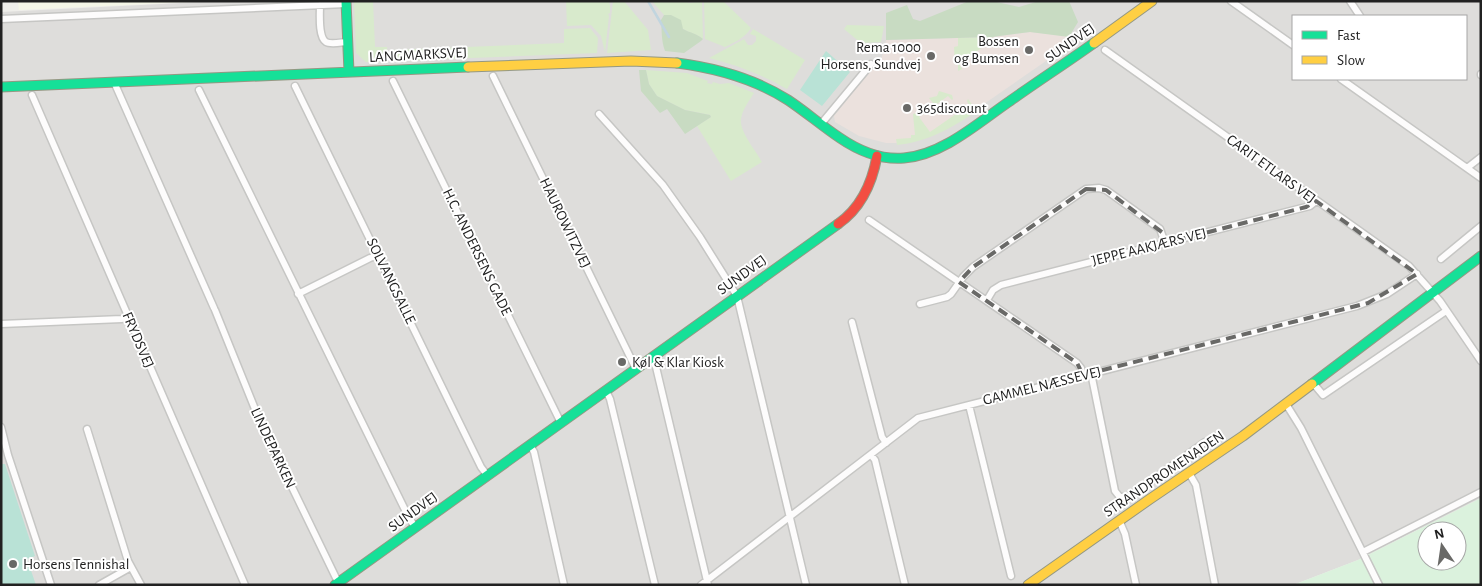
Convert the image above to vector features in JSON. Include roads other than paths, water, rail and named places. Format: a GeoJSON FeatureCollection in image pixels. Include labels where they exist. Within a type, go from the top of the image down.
{"type":"FeatureCollection","features":[{"type":"Feature","properties":{"kind":"street","name":"SUNDVEJ"},"geometry":{"type":"LineString","coordinates":[[337,584],[852,212],[868,190],[875,171],[877,156],[904,158],[935,150],[977,124],[1152,1]]}},
{"type":"Feature","properties":{"kind":"street"},"geometry":{"type":"LineString","coordinates":[[1231,1],[1292,44]]}},
{"type":"Feature","properties":{"kind":"street"},"geometry":{"type":"LineString","coordinates":[[1350,1],[1359,15]]}},
{"type":"Feature","properties":{"kind":"street"},"geometry":{"type":"LineString","coordinates":[[1,18],[320,5],[346,2],[349,72]]}},
{"type":"Feature","properties":{"kind":"street"},"geometry":{"type":"LineString","coordinates":[[320,5],[321,32],[324,39],[330,42],[348,42]]}},
{"type":"Feature","properties":{"kind":"street","name":"CARIT ETLARS VEJ"},"geometry":{"type":"LineString","coordinates":[[1105,50],[1409,266],[1433,293]]}},
{"type":"Feature","properties":{"kind":"street","name":"LANGMARKSVEJ"},"geometry":{"type":"LineString","coordinates":[[1,87],[654,60],[702,67],[733,75],[762,86],[788,100],[842,141],[877,156]]}},
{"type":"Feature","properties":{"kind":"street"},"geometry":{"type":"LineString","coordinates":[[821,124],[871,64]]}},
{"type":"Feature","properties":{"kind":"street","name":"HAUROWITZVEJ"},"geometry":{"type":"LineString","coordinates":[[493,76],[636,369]]}},
{"type":"Feature","properties":{"kind":"street"},"geometry":{"type":"LineString","coordinates":[[1342,80],[1481,178]]}},
{"type":"Feature","properties":{"kind":"street","name":"H.C. ANDERSENS GADE"},"geometry":{"type":"LineString","coordinates":[[393,81],[561,423]]}},
{"type":"Feature","properties":{"kind":"street","name":"LINDEPARKEN"},"geometry":{"type":"LineString","coordinates":[[114,82],[214,309],[262,427],[337,584]]}},
{"type":"Feature","properties":{"kind":"street","name":"SOLVANGSALLE"},"geometry":{"type":"LineString","coordinates":[[295,86],[487,475]]}},
{"type":"Feature","properties":{"kind":"street"},"geometry":{"type":"LineString","coordinates":[[199,90],[298,294],[415,527]]}},
{"type":"Feature","properties":{"kind":"street","name":"FRYDSVEJ"},"geometry":{"type":"LineString","coordinates":[[32,95],[245,585]]}},
{"type":"Feature","properties":{"kind":"street"},"geometry":{"type":"LineString","coordinates":[[599,114],[663,185],[695,230],[737,296],[806,585]]}},
{"type":"Feature","properties":{"kind":"street"},"geometry":{"type":"LineString","coordinates":[[1467,168],[1481,157]]}},
{"type":"Feature","properties":{"kind":"street"},"geometry":{"type":"LineString","coordinates":[[920,304],[947,297],[977,264],[1081,191],[1091,188],[1106,190],[1158,227],[1163,233],[1166,243]]}},
{"type":"Feature","properties":{"kind":"street","name":"JEPPE AAKJÆRS VEJ"},"geometry":{"type":"LineString","coordinates":[[987,300],[993,290],[1001,284],[1310,206],[1316,201]]}},
{"type":"Feature","properties":{"kind":"street"},"geometry":{"type":"LineString","coordinates":[[869,220],[1077,363],[1083,375]]}},
{"type":"Feature","properties":{"kind":"street"},"geometry":{"type":"LineString","coordinates":[[1441,259],[1481,226]]}},
{"type":"Feature","properties":{"kind":"street"},"geometry":{"type":"LineString","coordinates":[[298,294],[370,258],[378,256]]}},
{"type":"Feature","properties":{"kind":"street","name":"STRANDPROMENADEN"},"geometry":{"type":"LineString","coordinates":[[1028,585],[1220,453],[1481,256]]}},
{"type":"Feature","properties":{"kind":"street","name":"GAMMEL NÆSSEVEJ"},"geometry":{"type":"LineString","coordinates":[[701,585],[918,418],[1368,303],[1387,294],[1417,274]]}},
{"type":"Feature","properties":{"kind":"street"},"geometry":{"type":"LineString","coordinates":[[1433,293],[1480,360]]}},
{"type":"Feature","properties":{"kind":"street"},"geometry":{"type":"LineString","coordinates":[[1313,383],[1323,395],[1446,311]]}},
{"type":"Feature","properties":{"kind":"street"},"geometry":{"type":"LineString","coordinates":[[1,324],[122,319],[128,316]]}},
{"type":"Feature","properties":{"kind":"street"},"geometry":{"type":"LineString","coordinates":[[852,322],[882,437],[886,443]]}},
{"type":"Feature","properties":{"kind":"street"},"geometry":{"type":"LineString","coordinates":[[650,358],[656,366],[707,582]]}},
{"type":"Feature","properties":{"kind":"street"},"geometry":{"type":"LineString","coordinates":[[1091,373],[1115,491],[1119,496],[1129,497],[1206,442]]}},
{"type":"Feature","properties":{"kind":"street"},"geometry":{"type":"LineString","coordinates":[[606,391],[610,399],[655,585]]}},
{"type":"Feature","properties":{"kind":"street"},"geometry":{"type":"LineString","coordinates":[[1286,404],[1301,428],[1379,585]]}},
{"type":"Feature","properties":{"kind":"street"},"geometry":{"type":"LineString","coordinates":[[969,405],[1011,576]]}},
{"type":"Feature","properties":{"kind":"street"},"geometry":{"type":"LineString","coordinates":[[1,426],[5,456],[51,585]]}},
{"type":"Feature","properties":{"kind":"street"},"geometry":{"type":"LineString","coordinates":[[87,429],[131,567],[141,585]]}},
{"type":"Feature","properties":{"kind":"street"},"geometry":{"type":"LineString","coordinates":[[530,445],[534,452],[564,585]]}},
{"type":"Feature","properties":{"kind":"street"},"geometry":{"type":"LineString","coordinates":[[871,454],[875,460],[905,585]]}},
{"type":"Feature","properties":{"kind":"street"},"geometry":{"type":"LineString","coordinates":[[1189,473],[1196,485],[1215,585]]}},
{"type":"Feature","properties":{"kind":"street"},"geometry":{"type":"LineString","coordinates":[[1363,552],[1481,492]]}},
{"type":"Feature","properties":{"kind":"street"},"geometry":{"type":"LineString","coordinates":[[1120,520],[1125,534],[1136,585]]}},
{"type":"Feature","properties":{"kind":"street"},"geometry":{"type":"LineString","coordinates":[[98,585],[131,567]]}},
{"type":"Feature","properties":{"kind":"waterway"},"geometry":{"type":"LineString","coordinates":[[648,1],[669,37]]}},
{"type":"Feature","properties":{"kind":"place","name":"Bossen og Bumsen"},"geometry":{"type":"Point","coordinates":[1029,50]}},
{"type":"Feature","properties":{"kind":"place","name":"Rema 1000 Horsens, Sundvej"},"geometry":{"type":"Point","coordinates":[931,56]}},
{"type":"Feature","properties":{"kind":"place","name":"365discount"},"geometry":{"type":"Point","coordinates":[907,108]}},
{"type":"Feature","properties":{"kind":"place","name":"Køl & Klar Kiosk"},"geometry":{"type":"Point","coordinates":[622,362]}},
{"type":"Feature","properties":{"kind":"place","name":"Horsens Tennishal"},"geometry":{"type":"Point","coordinates":[13,564]}}]}
